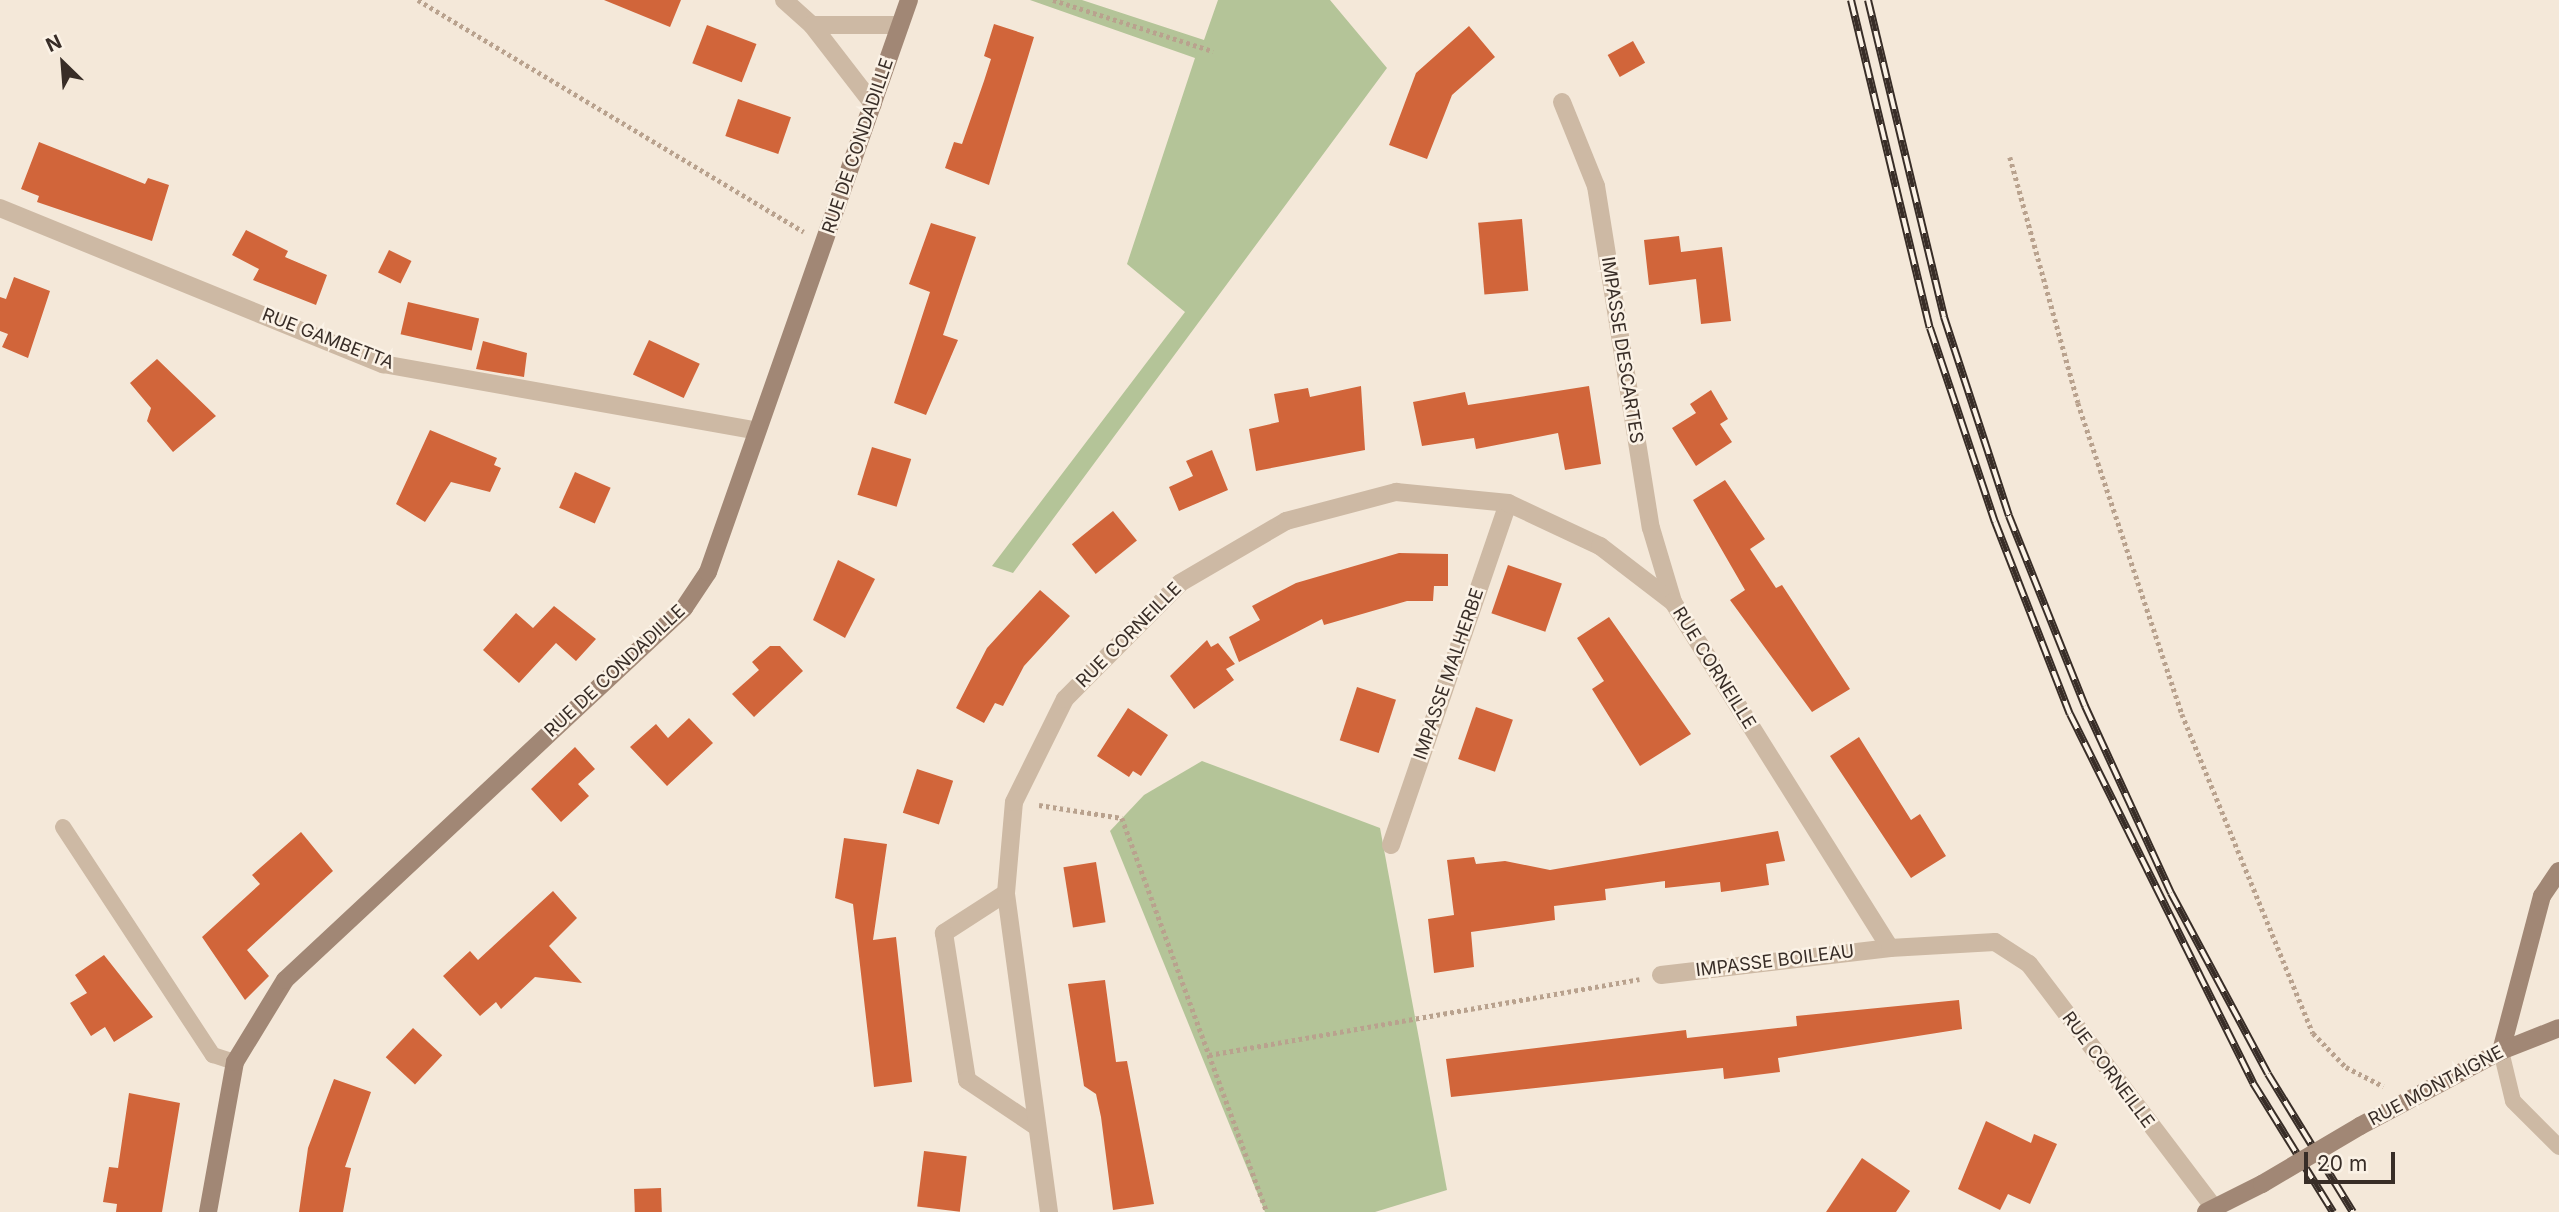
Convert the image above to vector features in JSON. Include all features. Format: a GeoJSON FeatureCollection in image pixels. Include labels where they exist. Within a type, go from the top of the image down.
{"type":"FeatureCollection","features":[{"type":"Feature","properties":{"kind":"street"},"geometry":{"type":"LineString","coordinates":[[784,0],[812,25],[873,104]]}},
{"type":"Feature","properties":{"kind":"street","name":"RUE DE CONDADILLE"},"geometry":{"type":"LineString","coordinates":[[208,1212],[235,1062],[285,980],[684,608],[708,572],[755,430],[909,0]]}},
{"type":"Feature","properties":{"kind":"street"},"geometry":{"type":"LineString","coordinates":[[812,25],[900,25]]}},
{"type":"Feature","properties":{"kind":"street","name":"IMPASSE DESCARTES"},"geometry":{"type":"LineString","coordinates":[[1562,102],[1596,186],[1651,528],[1672,602]]}},
{"type":"Feature","properties":{"kind":"street","name":"RUE GAMBETTA"},"geometry":{"type":"LineString","coordinates":[[0,208],[383,364],[755,430]]}},
{"type":"Feature","properties":{"kind":"street","name":"RUE CORNEILLE"},"geometry":{"type":"LineString","coordinates":[[1048,1212],[1006,893],[1014,802],[1065,699],[1180,583],[1286,520],[1396,492],[1508,503],[1600,546],[1672,602],[1890,948],[1995,942],[2029,964],[2211,1210]]}},
{"type":"Feature","properties":{"kind":"street","name":"IMPASSE MALHERBE"},"geometry":{"type":"LineString","coordinates":[[1391,845],[1508,503]]}},
{"type":"Feature","properties":{"kind":"street"},"geometry":{"type":"LineString","coordinates":[[2501,1051],[2542,896],[2559,871]]}},
{"type":"Feature","properties":{"kind":"street"},"geometry":{"type":"LineString","coordinates":[[1006,893],[944,933],[967,1080],[1037,1127]]}},
{"type":"Feature","properties":{"kind":"street","name":"IMPASSE BOILEAU"},"geometry":{"type":"LineString","coordinates":[[1661,975],[1890,948]]}},
{"type":"Feature","properties":{"kind":"street","name":"RUE MONTAIGNE"},"geometry":{"type":"LineString","coordinates":[[2211,1210],[2262,1184],[2409,1099],[2501,1051],[2559,1028]]}},
{"type":"Feature","properties":{"kind":"lane"},"geometry":{"type":"LineString","coordinates":[[63,827],[212,1055],[235,1062]]}},
{"type":"Feature","properties":{"kind":"lane"},"geometry":{"type":"LineString","coordinates":[[2501,1051],[2513,1101],[2559,1147]]}},
{"type":"Feature","properties":{"kind":"path"},"geometry":{"type":"LineString","coordinates":[[418,0],[823,244]]}},
{"type":"Feature","properties":{"kind":"path"},"geometry":{"type":"LineString","coordinates":[[1054,0],[1213,51]]}},
{"type":"Feature","properties":{"kind":"path"},"geometry":{"type":"LineString","coordinates":[[2010,158],[2078,403],[2182,714],[2313,1033],[2346,1067],[2409,1099]]}},
{"type":"Feature","properties":{"kind":"path"},"geometry":{"type":"LineString","coordinates":[[1014,802],[1122,818],[1267,1212]]}},
{"type":"Feature","properties":{"kind":"path"},"geometry":{"type":"LineString","coordinates":[[1209,1055],[1661,975]]}},
{"type":"Feature","properties":{"kind":"green space"},"geometry":{"type":"Polygon","coordinates":[[[1030,0],[1082,0],[1204,40],[1218,0],[1330,0],[1387,68],[1013,573],[992,566],[1185,312],[1127,264],[1195,58],[1030,0]]]}},
{"type":"Feature","properties":{"kind":"green space"},"geometry":{"type":"Polygon","coordinates":[[[1202,761],[1380,828],[1447,1190],[1375,1212],[1265,1212],[1110,831],[1144,795],[1202,761]]]}},
{"type":"Feature","properties":{"kind":"building"},"geometry":{"type":"Polygon","coordinates":[[[604,0],[681,0],[670,27],[604,0]]]}},
{"type":"Feature","properties":{"kind":"building"},"geometry":{"type":"Polygon","coordinates":[[[994,24],[1034,37],[989,185],[945,168],[954,142],[962,144],[984,81],[991,59],[984,56],[994,24]]]}},
{"type":"Feature","properties":{"kind":"building"},"geometry":{"type":"Polygon","coordinates":[[[707,25],[756,44],[742,82],[692,63],[707,25]]]}},
{"type":"Feature","properties":{"kind":"building"},"geometry":{"type":"Polygon","coordinates":[[[1469,26],[1495,57],[1452,95],[1427,159],[1389,145],[1416,73],[1469,26]]]}},
{"type":"Feature","properties":{"kind":"building"},"geometry":{"type":"Polygon","coordinates":[[[1633,41],[1645,63],[1620,77],[1608,55],[1633,41]]]}},
{"type":"Feature","properties":{"kind":"building"},"geometry":{"type":"Polygon","coordinates":[[[738,99],[791,117],[778,154],[725,136],[738,99]]]}},
{"type":"Feature","properties":{"kind":"building"},"geometry":{"type":"Polygon","coordinates":[[[39,142],[145,184],[148,178],[169,185],[152,241],[37,202],[39,196],[21,189],[39,142]]]}},
{"type":"Feature","properties":{"kind":"building"},"geometry":{"type":"Polygon","coordinates":[[[1522,219],[1528,291],[1484,295],[1478,223],[1522,219]]]}},
{"type":"Feature","properties":{"kind":"building"},"geometry":{"type":"Polygon","coordinates":[[[931,223],[976,237],[943,335],[958,340],[926,415],[894,403],[930,292],[909,284],[931,223]]]}},
{"type":"Feature","properties":{"kind":"building"},"geometry":{"type":"Polygon","coordinates":[[[246,230],[288,251],[285,257],[327,275],[316,305],[253,280],[259,269],[232,255],[246,230]]]}},
{"type":"Feature","properties":{"kind":"building"},"geometry":{"type":"Polygon","coordinates":[[[1679,236],[1681,252],[1722,247],[1731,321],[1701,324],[1696,279],[1649,285],[1644,240],[1679,236]]]}},
{"type":"Feature","properties":{"kind":"building"},"geometry":{"type":"Polygon","coordinates":[[[389,250],[411,261],[401,283],[378,272],[389,250]]]}},
{"type":"Feature","properties":{"kind":"building"},"geometry":{"type":"Polygon","coordinates":[[[14,277],[50,291],[28,358],[2,347],[8,334],[0,331],[0,297],[6,299],[14,277]]]}},
{"type":"Feature","properties":{"kind":"building"},"geometry":{"type":"Polygon","coordinates":[[[408,302],[479,318],[472,351],[401,334],[408,302]]]}},
{"type":"Feature","properties":{"kind":"building"},"geometry":{"type":"Polygon","coordinates":[[[649,340],[700,364],[684,398],[633,374],[649,340]]]}},
{"type":"Feature","properties":{"kind":"building"},"geometry":{"type":"Polygon","coordinates":[[[483,341],[527,353],[524,377],[476,369],[483,341]]]}},
{"type":"Feature","properties":{"kind":"building"},"geometry":{"type":"Polygon","coordinates":[[[157,359],[216,416],[173,452],[147,421],[151,408],[130,383],[157,359]]]}},
{"type":"Feature","properties":{"kind":"building"},"geometry":{"type":"Polygon","coordinates":[[[1361,386],[1365,450],[1256,471],[1249,429],[1279,422],[1274,394],[1308,388],[1310,397],[1361,386]]]}},
{"type":"Feature","properties":{"kind":"building"},"geometry":{"type":"Polygon","coordinates":[[[1589,386],[1601,464],[1565,470],[1558,433],[1476,449],[1474,438],[1422,446],[1413,402],[1465,392],[1468,405],[1589,386]]]}},
{"type":"Feature","properties":{"kind":"building"},"geometry":{"type":"Polygon","coordinates":[[[1711,390],[1728,419],[1720,424],[1732,442],[1696,466],[1672,428],[1696,413],[1690,404],[1711,390]]]}},
{"type":"Feature","properties":{"kind":"building"},"geometry":{"type":"Polygon","coordinates":[[[430,430],[497,458],[494,465],[501,468],[490,492],[451,482],[425,522],[396,504],[430,430]]]}},
{"type":"Feature","properties":{"kind":"building"},"geometry":{"type":"Polygon","coordinates":[[[872,447],[911,459],[897,507],[857,495],[872,447]]]}},
{"type":"Feature","properties":{"kind":"building"},"geometry":{"type":"Polygon","coordinates":[[[1212,450],[1228,490],[1179,511],[1169,487],[1193,476],[1186,461],[1212,450]]]}},
{"type":"Feature","properties":{"kind":"building"},"geometry":{"type":"Polygon","coordinates":[[[575,472],[611,488],[595,523],[559,508],[575,472]]]}},
{"type":"Feature","properties":{"kind":"building"},"geometry":{"type":"Polygon","coordinates":[[[1725,480],[1765,539],[1750,549],[1776,588],[1782,585],[1850,689],[1812,712],[1730,600],[1745,590],[1693,500],[1725,480]]]}},
{"type":"Feature","properties":{"kind":"building"},"geometry":{"type":"Polygon","coordinates":[[[1113,511],[1137,541],[1096,574],[1072,544],[1113,511]]]}},
{"type":"Feature","properties":{"kind":"building"},"geometry":{"type":"Polygon","coordinates":[[[1399,553],[1448,554],[1448,586],[1434,586],[1433,601],[1407,601],[1324,625],[1322,619],[1239,662],[1229,637],[1260,620],[1252,606],[1296,583],[1399,553]]]}},
{"type":"Feature","properties":{"kind":"building"},"geometry":{"type":"Polygon","coordinates":[[[838,560],[875,579],[845,638],[813,620],[838,560]]]}},
{"type":"Feature","properties":{"kind":"building"},"geometry":{"type":"Polygon","coordinates":[[[1508,565],[1562,584],[1545,632],[1491,613],[1508,565]]]}},
{"type":"Feature","properties":{"kind":"building"},"geometry":{"type":"Polygon","coordinates":[[[1040,590],[1070,616],[1024,666],[1003,706],[995,703],[984,723],[956,708],[987,648],[1040,590]]]}},
{"type":"Feature","properties":{"kind":"building"},"geometry":{"type":"Polygon","coordinates":[[[554,606],[596,639],[576,661],[556,643],[519,683],[483,650],[516,613],[533,628],[554,606]]]}},
{"type":"Feature","properties":{"kind":"building"},"geometry":{"type":"Polygon","coordinates":[[[1609,617],[1691,734],[1640,766],[1592,689],[1604,681],[1577,638],[1609,617]]]}},
{"type":"Feature","properties":{"kind":"building"},"geometry":{"type":"Polygon","coordinates":[[[1207,640],[1211,647],[1218,643],[1235,664],[1226,669],[1234,680],[1194,709],[1170,676],[1207,640]]]}},
{"type":"Feature","properties":{"kind":"building"},"geometry":{"type":"Polygon","coordinates":[[[770,646],[780,646],[803,671],[754,717],[732,694],[759,670],[752,662],[770,646]]]}},
{"type":"Feature","properties":{"kind":"building"},"geometry":{"type":"Polygon","coordinates":[[[1357,687],[1396,700],[1379,753],[1340,740],[1357,687]]]}},
{"type":"Feature","properties":{"kind":"building"},"geometry":{"type":"Polygon","coordinates":[[[1476,707],[1513,720],[1495,772],[1458,759],[1476,707]]]}},
{"type":"Feature","properties":{"kind":"building"},"geometry":{"type":"Polygon","coordinates":[[[1128,708],[1168,735],[1141,776],[1133,771],[1129,777],[1097,756],[1128,708]]]}},
{"type":"Feature","properties":{"kind":"building"},"geometry":{"type":"Polygon","coordinates":[[[689,718],[713,743],[667,786],[630,747],[656,724],[668,738],[689,718]]]}},
{"type":"Feature","properties":{"kind":"building"},"geometry":{"type":"Polygon","coordinates":[[[1859,737],[1911,820],[1920,814],[1946,856],[1911,878],[1830,756],[1859,737]]]}},
{"type":"Feature","properties":{"kind":"building"},"geometry":{"type":"Polygon","coordinates":[[[575,747],[595,769],[578,784],[589,796],[561,822],[531,789],[575,747]]]}},
{"type":"Feature","properties":{"kind":"building"},"geometry":{"type":"Polygon","coordinates":[[[917,769],[953,781],[939,824],[903,813],[917,769]]]}},
{"type":"Feature","properties":{"kind":"building"},"geometry":{"type":"Polygon","coordinates":[[[1778,831],[1785,861],[1766,864],[1769,885],[1721,892],[1720,882],[1665,888],[1665,881],[1605,889],[1606,900],[1554,906],[1555,920],[1471,932],[1474,967],[1434,973],[1428,919],[1454,915],[1447,860],[1474,857],[1476,864],[1505,861],[1550,870],[1778,831]]]}},
{"type":"Feature","properties":{"kind":"building"},"geometry":{"type":"Polygon","coordinates":[[[301,832],[333,871],[247,950],[269,976],[245,1000],[202,937],[260,884],[252,875],[301,832]]]}},
{"type":"Feature","properties":{"kind":"building"},"geometry":{"type":"Polygon","coordinates":[[[844,838],[887,844],[873,940],[896,937],[912,1082],[874,1087],[853,904],[835,898],[844,838]]]}},
{"type":"Feature","properties":{"kind":"building"},"geometry":{"type":"Polygon","coordinates":[[[1096,862],[1106,922],[1073,927],[1063,867],[1096,862]]]}},
{"type":"Feature","properties":{"kind":"building"},"geometry":{"type":"Polygon","coordinates":[[[553,891],[577,918],[549,946],[582,983],[535,977],[501,1009],[496,1002],[480,1016],[443,976],[470,951],[478,960],[553,891]]]}},
{"type":"Feature","properties":{"kind":"building"},"geometry":{"type":"Polygon","coordinates":[[[104,955],[153,1017],[114,1042],[105,1027],[91,1036],[70,1003],[87,993],[75,975],[104,955]]]}},
{"type":"Feature","properties":{"kind":"building"},"geometry":{"type":"Polygon","coordinates":[[[1105,980],[1116,1062],[1127,1061],[1154,1204],[1113,1210],[1101,1117],[1096,1094],[1084,1086],[1068,984],[1105,980]]]}},
{"type":"Feature","properties":{"kind":"building"},"geometry":{"type":"Polygon","coordinates":[[[1959,1000],[1962,1029],[1778,1058],[1780,1072],[1724,1079],[1723,1068],[1451,1097],[1446,1059],[1686,1030],[1687,1038],[1797,1026],[1796,1016],[1959,1000]]]}},
{"type":"Feature","properties":{"kind":"building"},"geometry":{"type":"Polygon","coordinates":[[[413,1028],[442,1055],[415,1085],[386,1057],[413,1028]]]}},
{"type":"Feature","properties":{"kind":"building"},"geometry":{"type":"Polygon","coordinates":[[[334,1079],[371,1092],[345,1167],[351,1168],[343,1212],[299,1212],[308,1148],[334,1079]]]}},
{"type":"Feature","properties":{"kind":"building"},"geometry":{"type":"Polygon","coordinates":[[[129,1093],[180,1103],[162,1212],[116,1212],[117,1204],[103,1202],[109,1167],[118,1168],[129,1093]]]}},
{"type":"Feature","properties":{"kind":"building"},"geometry":{"type":"Polygon","coordinates":[[[1986,1121],[2031,1143],[2034,1134],[2057,1144],[2030,1204],[2008,1194],[2000,1210],[1958,1189],[1986,1121]]]}},
{"type":"Feature","properties":{"kind":"building"},"geometry":{"type":"Polygon","coordinates":[[[924,1151],[967,1156],[960,1212],[917,1207],[924,1151]]]}},
{"type":"Feature","properties":{"kind":"building"},"geometry":{"type":"Polygon","coordinates":[[[1862,1158],[1910,1191],[1896,1212],[1826,1212],[1862,1158]]]}},
{"type":"Feature","properties":{"kind":"building"},"geometry":{"type":"Polygon","coordinates":[[[661,1188],[662,1212],[635,1212],[634,1189],[661,1188]]]}},
{"type":"Feature","properties":{"kind":"railway"},"geometry":{"type":"LineString","coordinates":[[1851,0],[1930,328],[1995,522],[2070,714],[2253,1083],[2333,1212]]}},
{"type":"Feature","properties":{"kind":"railway"},"geometry":{"type":"LineString","coordinates":[[1868,0],[1944,317],[2009,516],[2085,706],[2171,893],[2268,1074],[2353,1212]]}}]}
